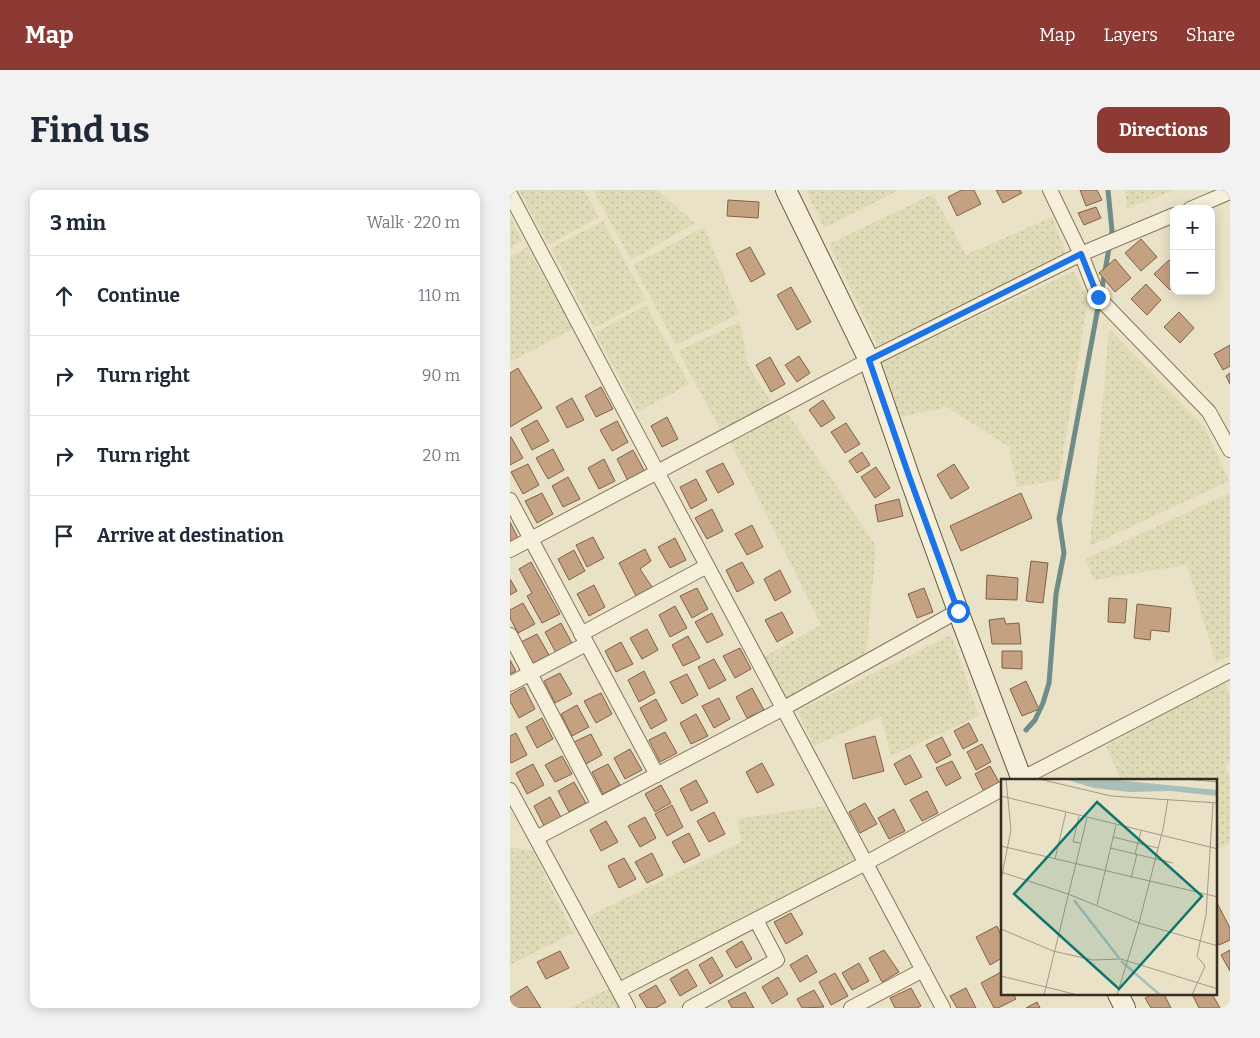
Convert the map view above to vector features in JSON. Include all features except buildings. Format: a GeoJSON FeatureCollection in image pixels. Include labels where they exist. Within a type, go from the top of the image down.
{"type":"FeatureCollection","features":[{"type":"Feature","properties":{"kind":"street"},"geometry":{"type":"LineString","coordinates":[[786,190],[869,360],[909,476],[1021,779]]}},
{"type":"Feature","properties":{"kind":"street"},"geometry":{"type":"LineString","coordinates":[[1050,190],[1081,254],[1098,297],[1209,412],[1230,450]]}},
{"type":"Feature","properties":{"kind":"street"},"geometry":{"type":"LineString","coordinates":[[1199,205],[1230,192]]}},
{"type":"Feature","properties":{"kind":"street"},"geometry":{"type":"LineString","coordinates":[[510,194],[656,472],[943,1008]]}},
{"type":"Feature","properties":{"kind":"street"},"geometry":{"type":"LineString","coordinates":[[510,550],[869,360],[1081,254],[1170,218]]}},
{"type":"Feature","properties":{"kind":"street"},"geometry":{"type":"LineString","coordinates":[[510,500],[657,775]]}},
{"type":"Feature","properties":{"kind":"street"},"geometry":{"type":"LineString","coordinates":[[510,684],[708,566]]}},
{"type":"Feature","properties":{"kind":"street"},"geometry":{"type":"LineString","coordinates":[[536,838],[784,708],[958,611]]}},
{"type":"Feature","properties":{"kind":"street"},"geometry":{"type":"LineString","coordinates":[[510,635],[599,805]]}},
{"type":"Feature","properties":{"kind":"street"},"geometry":{"type":"LineString","coordinates":[[1023,779],[1230,672]]}},
{"type":"Feature","properties":{"kind":"street"},"geometry":{"type":"LineString","coordinates":[[510,790],[628,1008]]}},
{"type":"Feature","properties":{"kind":"street"},"geometry":{"type":"LineString","coordinates":[[619,990],[866,863],[1001,790]]}},
{"type":"Feature","properties":{"kind":"street"},"geometry":{"type":"LineString","coordinates":[[690,1008],[777,960],[756,920]]}},
{"type":"Feature","properties":{"kind":"street"},"geometry":{"type":"LineString","coordinates":[[851,1008],[923,970]]}},
{"type":"Feature","properties":{"kind":"street"},"geometry":{"type":"LineString","coordinates":[[1119,996],[1124,1008]]}},
{"type":"Feature","properties":{"kind":"shaded area"},"geometry":{"type":"Polygon","coordinates":[[[519,190],[584,190],[599,217],[548,245],[519,190]]]}},
{"type":"Feature","properties":{"kind":"shaded area"},"geometry":{"type":"Polygon","coordinates":[[[593,190],[657,190],[695,223],[631,260],[593,190]]]}},
{"type":"Feature","properties":{"kind":"shaded area"},"geometry":{"type":"Polygon","coordinates":[[[806,190],[899,190],[824,228],[806,190]]]}},
{"type":"Feature","properties":{"kind":"shaded area"},"geometry":{"type":"Polygon","coordinates":[[[1125,190],[1176,190],[1127,208],[1125,190]]]}},
{"type":"Feature","properties":{"kind":"shaded area"},"geometry":{"type":"Polygon","coordinates":[[[933,194],[966,255],[1052,217],[1067,255],[1062,260],[878,346],[829,244],[933,194]]]}},
{"type":"Feature","properties":{"kind":"shaded area"},"geometry":{"type":"Polygon","coordinates":[[[510,216],[522,241],[510,248],[510,216]]]}},
{"type":"Feature","properties":{"kind":"shaded area"},"geometry":{"type":"Polygon","coordinates":[[[603,221],[646,300],[594,328],[551,248],[603,221]]]}},
{"type":"Feature","properties":{"kind":"shaded area"},"geometry":{"type":"Polygon","coordinates":[[[704,227],[739,314],[676,345],[633,265],[704,227]]]}},
{"type":"Feature","properties":{"kind":"shaded area"},"geometry":{"type":"Polygon","coordinates":[[[527,247],[573,329],[510,362],[510,257],[527,247]]]}},
{"type":"Feature","properties":{"kind":"shaded area"},"geometry":{"type":"Polygon","coordinates":[[[1074,271],[1088,299],[1059,480],[1017,487],[1009,447],[947,407],[900,417],[882,362],[1074,271]]]}},
{"type":"Feature","properties":{"kind":"shaded area"},"geometry":{"type":"Polygon","coordinates":[[[646,305],[689,384],[638,412],[595,333],[646,305]]]}},
{"type":"Feature","properties":{"kind":"shaded area"},"geometry":{"type":"Polygon","coordinates":[[[740,322],[748,366],[772,403],[721,431],[678,351],[740,322]]]}},
{"type":"Feature","properties":{"kind":"shaded area"},"geometry":{"type":"Polygon","coordinates":[[[1109,329],[1205,428],[1229,481],[1090,546],[1109,329]]]}},
{"type":"Feature","properties":{"kind":"shaded area"},"geometry":{"type":"Polygon","coordinates":[[[785,409],[876,546],[866,655],[786,700],[764,657],[821,625],[730,441],[785,409]]]}},
{"type":"Feature","properties":{"kind":"shaded area"},"geometry":{"type":"Polygon","coordinates":[[[1230,493],[1230,656],[1216,663],[1187,565],[1094,580],[1085,559],[1230,493]]]}},
{"type":"Feature","properties":{"kind":"shaded area"},"geometry":{"type":"Polygon","coordinates":[[[951,635],[979,716],[891,756],[881,716],[814,746],[797,711],[951,635]]]}},
{"type":"Feature","properties":{"kind":"shaded area"},"geometry":{"type":"Polygon","coordinates":[[[1224,681],[1230,695],[1230,761],[1225,765],[1230,779],[1230,843],[1218,849],[1218,779],[1121,779],[1106,746],[1224,681]]]}},
{"type":"Feature","properties":{"kind":"shaded area"},"geometry":{"type":"Polygon","coordinates":[[[825,806],[859,860],[622,980],[589,916],[741,842],[737,819],[825,806]]]}},
{"type":"Feature","properties":{"kind":"shaded area"},"geometry":{"type":"Polygon","coordinates":[[[510,847],[533,851],[573,933],[510,965],[510,847]]]}},
{"type":"Feature","properties":{"kind":"shaded area"},"geometry":{"type":"Polygon","coordinates":[[[610,988],[619,1008],[570,1008],[610,988]]]}},
{"type":"Feature","properties":{"kind":"waterway"},"geometry":{"type":"LineString","coordinates":[[1101,294],[1112,231],[1108,190]]}},
{"type":"Feature","properties":{"kind":"waterway"},"geometry":{"type":"LineString","coordinates":[[1026,730],[1035,720],[1049,683],[1056,594],[1064,553],[1059,519],[1099,302]]}},
{"type":"Feature","properties":{"kind":"route"},"geometry":{"type":"LineString","coordinates":[[958,611],[869,360],[1081,254],[1098,297]]}}]}
